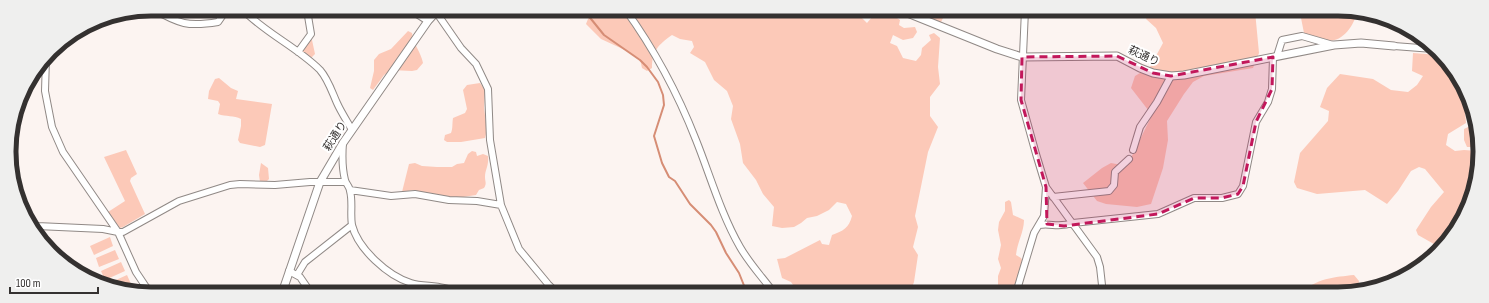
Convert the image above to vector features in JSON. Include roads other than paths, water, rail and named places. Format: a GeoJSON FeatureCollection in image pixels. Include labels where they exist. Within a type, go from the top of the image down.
{"type":"FeatureCollection","features":[{"type":"Feature","properties":{"kind":"street"},"geometry":{"type":"LineString","coordinates":[[166,16],[178,22],[187,24],[218,22],[222,16]]}},
{"type":"Feature","properties":{"kind":"street"},"geometry":{"type":"LineString","coordinates":[[249,16],[298,52],[320,71],[352,130]]}},
{"type":"Feature","properties":{"kind":"street"},"geometry":{"type":"LineString","coordinates":[[298,52],[311,34],[308,16]]}},
{"type":"Feature","properties":{"kind":"street"},"geometry":{"type":"LineString","coordinates":[[420,16],[428,21]]}},
{"type":"Feature","properties":{"kind":"street","name":"萩通り"},"geometry":{"type":"LineString","coordinates":[[284,287],[320,182],[342,143],[433,16]]}},
{"type":"Feature","properties":{"kind":"street"},"geometry":{"type":"LineString","coordinates":[[441,16],[460,48],[476,64],[488,89],[490,140],[501,205],[519,249],[551,287]]}},
{"type":"Feature","properties":{"kind":"street"},"geometry":{"type":"LineString","coordinates":[[630,16],[641,31],[680,102],[740,248],[769,287]]}},
{"type":"Feature","properties":{"kind":"street","name":"萩通り"},"geometry":{"type":"LineString","coordinates":[[915,16],[997,49],[1022,57],[1117,56],[1153,73],[1171,76],[1184,75],[1334,45],[1361,43],[1426,49]]}},
{"type":"Feature","properties":{"kind":"street"},"geometry":{"type":"LineString","coordinates":[[1025,16],[1022,57],[1022,100],[1046,188],[1044,216],[1047,224]]}},
{"type":"Feature","properties":{"kind":"street"},"geometry":{"type":"LineString","coordinates":[[1039,225],[1047,224],[1060,226],[1073,223],[1158,214],[1194,198],[1222,198],[1238,194],[1243,186],[1256,122],[1268,102],[1272,89],[1275,57],[1282,40],[1302,36],[1334,45]]}},
{"type":"Feature","properties":{"kind":"street"},"geometry":{"type":"LineString","coordinates":[[46,67],[45,91],[52,127],[63,152],[118,232],[136,272],[146,287]]}},
{"type":"Feature","properties":{"kind":"street"},"geometry":{"type":"LineString","coordinates":[[1133,150],[1140,127],[1157,102],[1171,76]]}},
{"type":"Feature","properties":{"kind":"street"},"geometry":{"type":"LineString","coordinates":[[342,143],[342,164],[345,182],[350,190],[352,225],[362,247],[390,272],[412,283],[436,287]]}},
{"type":"Feature","properties":{"kind":"street"},"geometry":{"type":"LineString","coordinates":[[1053,197],[1108,191],[1114,185],[1115,172],[1129,159]]}},
{"type":"Feature","properties":{"kind":"street"},"geometry":{"type":"LineString","coordinates":[[38,226],[103,229],[123,232],[179,201],[230,185],[345,182]]}},
{"type":"Feature","properties":{"kind":"street"},"geometry":{"type":"LineString","coordinates":[[1046,188],[1073,223],[1097,258],[1100,266],[1102,287]]}},
{"type":"Feature","properties":{"kind":"street"},"geometry":{"type":"LineString","coordinates":[[350,190],[391,196],[415,194],[449,200],[477,201],[501,205]]}},
{"type":"Feature","properties":{"kind":"street"},"geometry":{"type":"LineString","coordinates":[[1018,287],[1034,232],[1044,216]]}},
{"type":"Feature","properties":{"kind":"street"},"geometry":{"type":"LineString","coordinates":[[297,275],[305,262],[352,225]]}},
{"type":"Feature","properties":{"kind":"street"},"geometry":{"type":"LineString","coordinates":[[289,271],[297,275],[306,287]]}},
{"type":"Feature","properties":{"kind":"waterway"},"geometry":{"type":"LineString","coordinates":[[589,16],[604,35],[640,60],[658,82],[663,95],[664,105],[654,136],[662,163],[669,177],[675,181],[690,204],[716,232],[726,253],[739,273],[745,287]]}}]}
